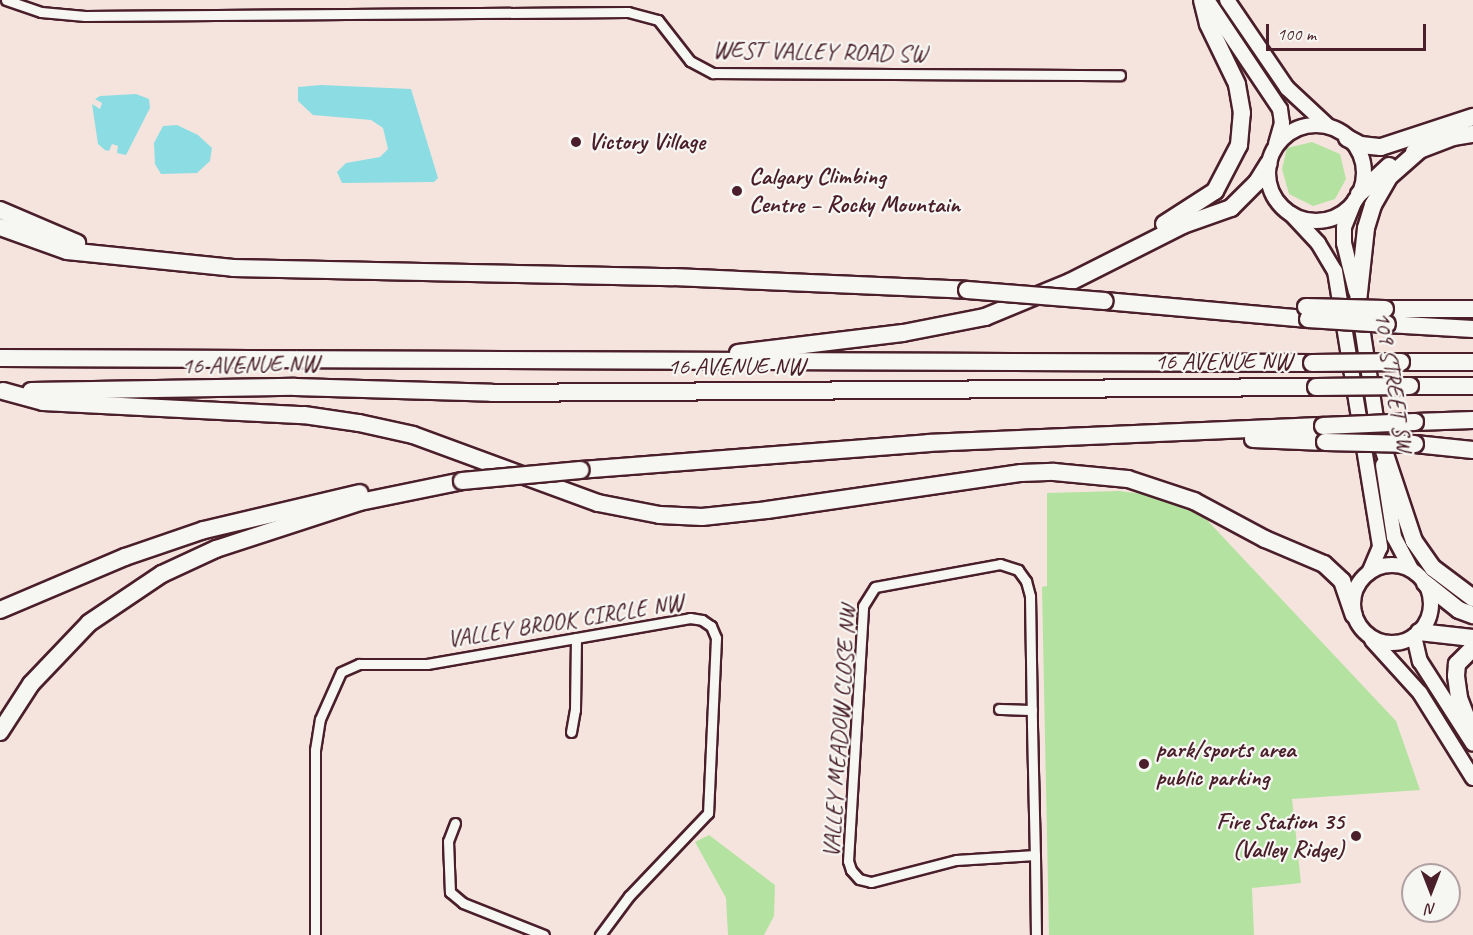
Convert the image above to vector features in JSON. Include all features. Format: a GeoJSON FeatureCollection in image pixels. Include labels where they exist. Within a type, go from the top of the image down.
{"type":"FeatureCollection","features":[{"type":"Feature","properties":{"kind":"highway"},"geometry":{"type":"LineString","coordinates":[[1126,254],[1215,191],[1224,179],[1239,145],[1242,113],[1237,84],[1208,24],[1202,0]]}},
{"type":"Feature","properties":{"kind":"highway"},"geometry":{"type":"LineString","coordinates":[[1347,138],[1361,145],[1381,147],[1473,117]]}},
{"type":"Feature","properties":{"kind":"highway"},"geometry":{"type":"LineString","coordinates":[[1357,197],[1395,161],[1423,147],[1473,134]]}},
{"type":"Feature","properties":{"kind":"highway"},"geometry":{"type":"LineString","coordinates":[[1358,302],[1366,228],[1373,205],[1389,177],[1423,147]]}},
{"type":"Feature","properties":{"kind":"highway"},"geometry":{"type":"LineString","coordinates":[[681,361],[903,333],[986,317],[1126,254],[1183,225],[1231,208],[1257,182],[1270,159]]}},
{"type":"Feature","properties":{"kind":"highway"},"geometry":{"type":"LineString","coordinates":[[0,210],[120,259]]}},
{"type":"Feature","properties":{"kind":"highway"},"geometry":{"type":"LineString","coordinates":[[0,227],[67,251],[120,259],[233,268],[673,277],[967,291],[1202,308],[1386,316],[1473,329]]}},
{"type":"Feature","properties":{"kind":"highway"},"geometry":{"type":"LineString","coordinates":[[1386,316],[1473,309]]}},
{"type":"Feature","properties":{"kind":"highway","name":"16 AVENUE NW"},"geometry":{"type":"LineString","coordinates":[[0,358],[1473,362]]}},
{"type":"Feature","properties":{"kind":"highway","name":"16 AVENUE NW"},"geometry":{"type":"LineString","coordinates":[[1,391],[295,387],[516,393],[1473,386]]}},
{"type":"Feature","properties":{"kind":"highway"},"geometry":{"type":"LineString","coordinates":[[1,391],[43,402],[304,415],[359,423],[413,435],[598,503],[660,515],[702,517],[767,510],[1021,473],[1054,472],[1128,479],[1194,501],[1264,538],[1324,564],[1342,581],[1354,615]]}},
{"type":"Feature","properties":{"kind":"highway"},"geometry":{"type":"LineString","coordinates":[[1324,434],[1415,422],[1473,420]]}},
{"type":"Feature","properties":{"kind":"highway"},"geometry":{"type":"LineString","coordinates":[[1377,430],[1414,541],[1433,568],[1473,598]]}},
{"type":"Feature","properties":{"kind":"highway"},"geometry":{"type":"LineString","coordinates":[[0,610],[125,558],[204,530],[293,506],[366,491],[580,470],[929,443],[1159,435],[1324,434],[1473,450]]}},
{"type":"Feature","properties":{"kind":"highway"},"geometry":{"type":"LineString","coordinates":[[0,732],[31,684],[89,623],[162,574],[216,549],[360,502],[462,481]]}},
{"type":"Feature","properties":{"kind":"highway"},"geometry":{"type":"LineString","coordinates":[[1425,583],[1459,610],[1473,615]]}},
{"type":"Feature","properties":{"kind":"highway"},"geometry":{"type":"LineString","coordinates":[[1416,634],[1473,638]]}},
{"type":"Feature","properties":{"kind":"highway"},"geometry":{"type":"LineString","coordinates":[[1473,648],[1461,658],[1456,676],[1459,698],[1473,734]]}},
{"type":"Feature","properties":{"kind":"street","name":"WEST VALLEY ROAD SW"},"geometry":{"type":"LineString","coordinates":[[6,0],[41,12],[86,16],[628,12],[658,20],[690,61],[713,73],[1120,75]]}},
{"type":"Feature","properties":{"kind":"street"},"geometry":{"type":"LineString","coordinates":[[1207,0],[1280,110],[1282,123],[1270,159],[1270,188],[1291,214],[1308,220],[1326,220],[1342,213],[1357,197],[1363,168],[1358,152],[1347,138],[1315,118],[1287,88],[1227,0]]}},
{"type":"Feature","properties":{"kind":"street"},"geometry":{"type":"LineString","coordinates":[[1270,159],[1282,140],[1297,130],[1314,126],[1332,128]]}},
{"type":"Feature","properties":{"kind":"street","name":"109 STREET SW"},"geometry":{"type":"LineString","coordinates":[[1357,197],[1344,227],[1344,243],[1358,302],[1394,537],[1400,555],[1411,569]]}},
{"type":"Feature","properties":{"kind":"street","name":"109 STREET SW"},"geometry":{"type":"LineString","coordinates":[[1291,214],[1318,243],[1335,271],[1380,547],[1370,571]]}},
{"type":"Feature","properties":{"kind":"street"},"geometry":{"type":"LineString","coordinates":[[1473,744],[1420,661],[1416,634],[1431,609],[1425,583],[1411,569],[1390,564],[1370,571],[1357,585],[1354,615],[1366,634],[1420,693],[1473,778]]}},
{"type":"Feature","properties":{"kind":"street","name":"VALLEY MEADOW CLOSE NW"},"geometry":{"type":"LineString","coordinates":[[1035,855],[943,862],[874,882],[862,880],[851,870],[848,861],[863,606],[867,594],[883,584],[994,565],[1018,570],[1029,596],[1035,855],[1036,935]]}},
{"type":"Feature","properties":{"kind":"street","name":"VALLEY BROOK CIRCLE NW"},"geometry":{"type":"LineString","coordinates":[[315,935],[315,750],[320,719],[341,672],[359,664],[427,664],[690,618],[707,622],[716,638],[708,813],[628,896],[600,935]]}},
{"type":"Feature","properties":{"kind":"street"},"geometry":{"type":"LineString","coordinates":[[1366,634],[1385,643],[1416,634]]}},
{"type":"Feature","properties":{"kind":"street"},"geometry":{"type":"LineString","coordinates":[[571,732],[576,710],[576,638]]}},
{"type":"Feature","properties":{"kind":"street"},"geometry":{"type":"LineString","coordinates":[[999,709],[1032,710]]}},
{"type":"Feature","properties":{"kind":"street"},"geometry":{"type":"LineString","coordinates":[[454,823],[448,841],[450,892],[463,903],[544,935]]}},
{"type":"Feature","properties":{"kind":"green space"},"geometry":{"type":"Polygon","coordinates":[[[1312,142],[1340,154],[1346,179],[1335,199],[1313,206],[1289,194],[1282,169],[1287,148],[1312,142]]]}},
{"type":"Feature","properties":{"kind":"green space"},"geometry":{"type":"Polygon","coordinates":[[[1119,491],[1166,497],[1206,519],[1396,721],[1420,790],[1292,799],[1301,883],[1252,888],[1254,935],[1049,935],[1042,587],[1047,586],[1047,493],[1119,491]]]}},
{"type":"Feature","properties":{"kind":"green space"},"geometry":{"type":"Polygon","coordinates":[[[709,835],[775,885],[774,916],[764,935],[728,935],[726,898],[695,842],[709,835]]]}},
{"type":"Feature","properties":{"kind":"water"},"geometry":{"type":"Polygon","coordinates":[[[321,85],[411,89],[438,178],[434,182],[342,183],[337,172],[346,163],[380,157],[388,149],[383,128],[371,120],[313,115],[298,101],[298,87],[321,85]]]}},
{"type":"Feature","properties":{"kind":"water"},"geometry":{"type":"Polygon","coordinates":[[[136,94],[149,99],[150,108],[126,155],[117,153],[118,146],[112,144],[109,151],[105,150],[98,144],[92,104],[100,109],[102,103],[95,99],[100,96],[136,94]]]}},
{"type":"Feature","properties":{"kind":"water"},"geometry":{"type":"Polygon","coordinates":[[[177,125],[198,135],[212,148],[210,161],[197,173],[161,174],[155,164],[154,143],[163,126],[177,125]]]}},
{"type":"Feature","properties":{"kind":"place","name":"Victory Village"},"geometry":{"type":"Point","coordinates":[576,142]}},
{"type":"Feature","properties":{"kind":"place","name":"Calgary Climbing Centre – Rocky Mountain"},"geometry":{"type":"Point","coordinates":[737,191]}},
{"type":"Feature","properties":{"kind":"place","name":"park/sports area public parking"},"geometry":{"type":"Point","coordinates":[1144,764]}},
{"type":"Feature","properties":{"kind":"place","name":"Fire Station 35 (Valley Ridge)"},"geometry":{"type":"Point","coordinates":[1356,836]}}]}
